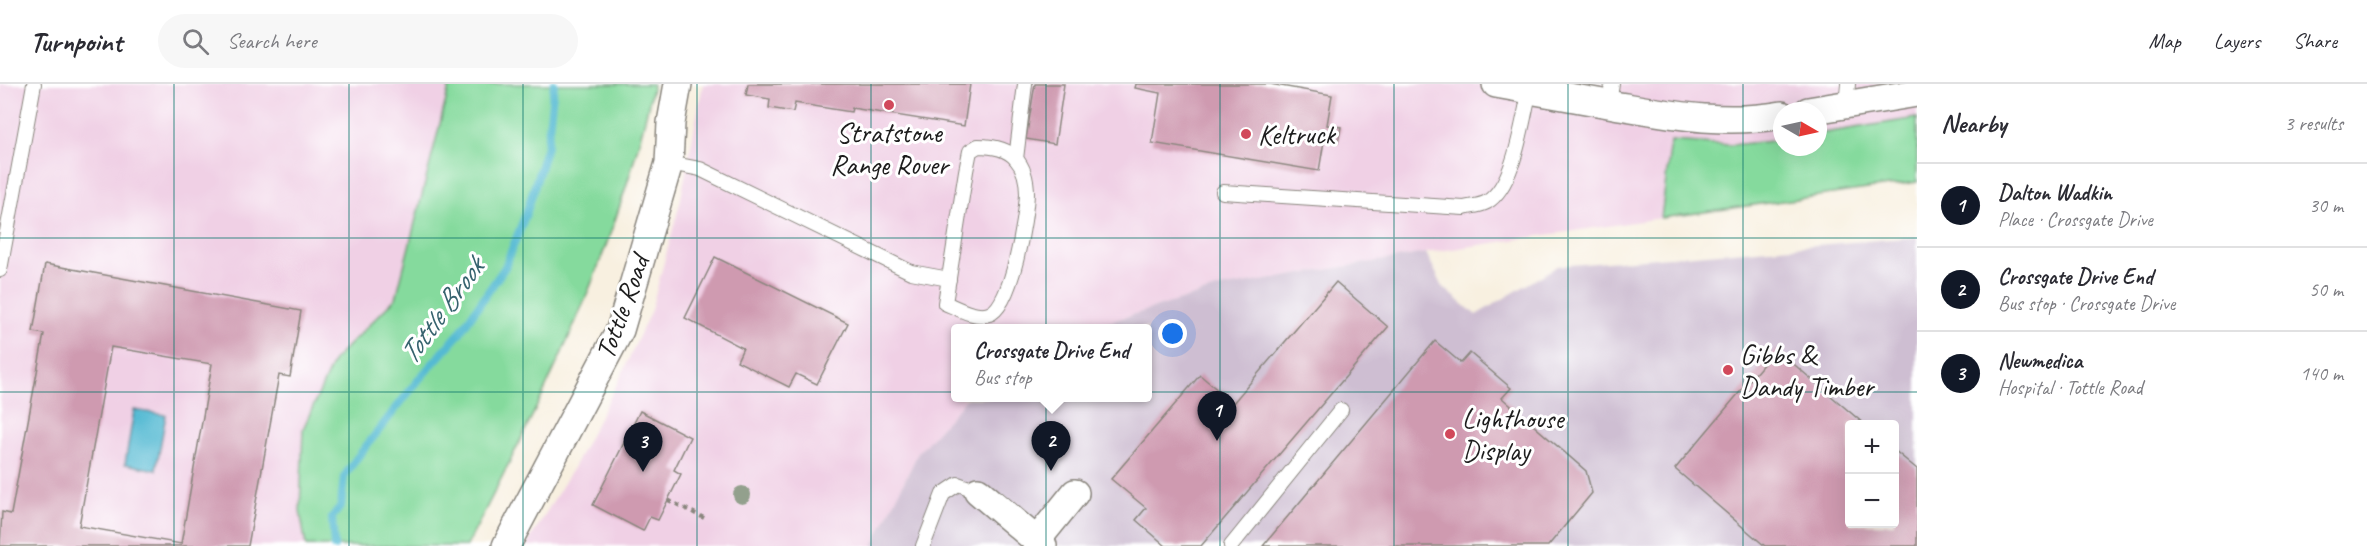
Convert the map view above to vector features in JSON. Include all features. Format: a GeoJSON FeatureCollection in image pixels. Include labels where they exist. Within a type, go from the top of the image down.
{"type":"FeatureCollection","features":[{"type":"Feature","properties":{"kind":"street","name":"Tottle Road"},"geometry":{"type":"LineString","coordinates":[[506,546],[620,330],[669,163],[671,123],[678,84]]}},
{"type":"Feature","properties":{"kind":"street"},"geometry":{"type":"LineString","coordinates":[[1496,84],[1530,90],[1611,94],[1719,121],[1773,116]]}},
{"type":"Feature","properties":{"kind":"street"},"geometry":{"type":"LineString","coordinates":[[1827,103],[1847,94],[1917,93]]}},
{"type":"Feature","properties":{"kind":"street"},"geometry":{"type":"LineString","coordinates":[[978,491],[1040,543],[1075,493]]}},
{"type":"Feature","properties":{"kind":"lane"},"geometry":{"type":"LineString","coordinates":[[0,270],[34,84]]}},
{"type":"Feature","properties":{"kind":"lane"},"geometry":{"type":"LineString","coordinates":[[1016,159],[1025,84]]}},
{"type":"Feature","properties":{"kind":"lane"},"geometry":{"type":"LineString","coordinates":[[1223,192],[1464,208],[1485,204],[1496,195],[1509,172],[1530,90]]}},
{"type":"Feature","properties":{"kind":"lane"},"geometry":{"type":"LineString","coordinates":[[978,146],[991,146],[1004,150],[1016,159],[1025,175],[1027,194],[1011,282],[1000,307],[988,315],[971,314],[945,303],[970,151],[978,146]]}},
{"type":"Feature","properties":{"kind":"lane"},"geometry":{"type":"LineString","coordinates":[[669,163],[700,169],[910,272],[949,279]]}},
{"type":"Feature","properties":{"kind":"lane"},"geometry":{"type":"LineString","coordinates":[[1231,546],[1341,410]]}},
{"type":"Feature","properties":{"kind":"lane"},"geometry":{"type":"LineString","coordinates":[[923,546],[943,494],[958,484],[978,491]]}},
{"type":"Feature","properties":{"kind":"path"},"geometry":{"type":"LineString","coordinates":[[668,500],[704,518]]}},
{"type":"Feature","properties":{"kind":"shaded area"},"geometry":{"type":"Polygon","coordinates":[[[0,84],[450,84],[396,298],[334,360],[300,511],[306,546],[0,546],[0,84]]]}},
{"type":"Feature","properties":{"kind":"shaded area"},"geometry":{"type":"Polygon","coordinates":[[[703,84],[1917,84],[1917,118],[1827,133],[1827,102],[1773,102],[1773,141],[1730,145],[1671,141],[1661,218],[1426,253],[1219,288],[1103,324],[951,324],[951,402],[963,402],[918,453],[873,546],[526,546],[573,468],[621,376],[651,310],[680,203],[703,84]]]}},
{"type":"Feature","properties":{"kind":"shaded area"},"geometry":{"type":"Polygon","coordinates":[[[1917,237],[1917,546],[873,546],[918,453],[963,402],[1152,402],[1152,324],[1103,324],[1219,288],[1426,253],[1443,287],[1476,315],[1558,266],[1917,237]]]}},
{"type":"Feature","properties":{"kind":"green space"},"geometry":{"type":"Polygon","coordinates":[[[450,84],[653,84],[620,206],[599,264],[576,321],[524,434],[467,546],[306,546],[300,511],[303,429],[334,360],[396,298],[450,84]]]}},
{"type":"Feature","properties":{"kind":"green space"},"geometry":{"type":"Polygon","coordinates":[[[1917,118],[1917,182],[1661,218],[1671,141],[1730,145],[1773,141],[1773,156],[1827,156],[1827,133],[1917,118]]]}},
{"type":"Feature","properties":{"kind":"water"},"geometry":{"type":"Polygon","coordinates":[[[134,410],[166,415],[156,470],[125,464],[134,410]]]}},
{"type":"Feature","properties":{"kind":"building","name":"Stratstone Range Rover"},"geometry":{"type":"Polygon","coordinates":[[[748,84],[970,84],[964,126],[852,108],[851,112],[795,103],[793,112],[769,108],[770,99],[746,95],[748,84]]]}},
{"type":"Feature","properties":{"kind":"building"},"geometry":{"type":"Polygon","coordinates":[[[1035,84],[1064,84],[1055,144],[1026,139],[1035,84]]]}},
{"type":"Feature","properties":{"kind":"building","name":"Keltruck"},"geometry":{"type":"Polygon","coordinates":[[[1136,84],[1270,84],[1332,95],[1327,125],[1341,127],[1338,143],[1324,141],[1319,171],[1152,143],[1160,93],[1135,88],[1136,84]]]}},
{"type":"Feature","properties":{"kind":"building"},"geometry":{"type":"Polygon","coordinates":[[[715,257],[848,323],[817,384],[796,374],[789,387],[737,361],[743,348],[685,318],[715,257]]]}},
{"type":"Feature","properties":{"kind":"building"},"geometry":{"type":"Polygon","coordinates":[[[45,264],[301,311],[290,377],[279,375],[248,546],[0,546],[2,512],[11,514],[44,334],[33,332],[45,264]],[[111,347],[79,526],[181,544],[212,364],[111,347]]]}},
{"type":"Feature","properties":{"kind":"building"},"geometry":{"type":"Polygon","coordinates":[[[1336,282],[1388,327],[1201,546],[1166,546],[1136,520],[1146,508],[1111,479],[1200,375],[1233,403],[1336,282]]]}},
{"type":"Feature","properties":{"kind":"building","name":"Lighthouse Display"},"geometry":{"type":"Polygon","coordinates":[[[1435,341],[1461,363],[1470,353],[1511,388],[1502,398],[1586,471],[1592,493],[1548,546],[1263,546],[1435,341]]]}},
{"type":"Feature","properties":{"kind":"building"},"geometry":{"type":"Polygon","coordinates":[[[1776,349],[1859,420],[1845,420],[1845,528],[1899,528],[1899,454],[1917,469],[1917,546],[1765,546],[1675,469],[1776,349]]]}},
{"type":"Feature","properties":{"kind":"building"},"geometry":{"type":"Polygon","coordinates":[[[640,411],[690,437],[674,470],[681,474],[658,520],[650,517],[643,531],[593,505],[640,411]]]}},
{"type":"Feature","properties":{"kind":"waterway","name":"Tottle Brook"},"geometry":{"type":"LineString","coordinates":[[334,546],[332,517],[341,506],[344,477],[420,378],[459,334],[505,267],[527,211],[547,146],[554,84]]}},
{"type":"Feature","properties":{"kind":"place","name":"Stratstone Range Rover"},"geometry":{"type":"Point","coordinates":[889,105]}},
{"type":"Feature","properties":{"kind":"place","name":"Keltruck"},"geometry":{"type":"Point","coordinates":[1246,134]}},
{"type":"Feature","properties":{"kind":"place","name":"Gibbs & Dandy Timber"},"geometry":{"type":"Point","coordinates":[1728,370]}},
{"type":"Feature","properties":{"kind":"place","name":"Lighthouse Display"},"geometry":{"type":"Point","coordinates":[1450,434]}},
{"type":"Feature","properties":{"kind":"place","name":"Dalton Wadkin"},"geometry":{"type":"Point","coordinates":[1217,441]}},
{"type":"Feature","properties":{"kind":"place","name":"Crossgate Drive End"},"geometry":{"type":"Point","coordinates":[1051,471]}},
{"type":"Feature","properties":{"kind":"place","name":"Newmedica"},"geometry":{"type":"Point","coordinates":[643,472]}}]}
